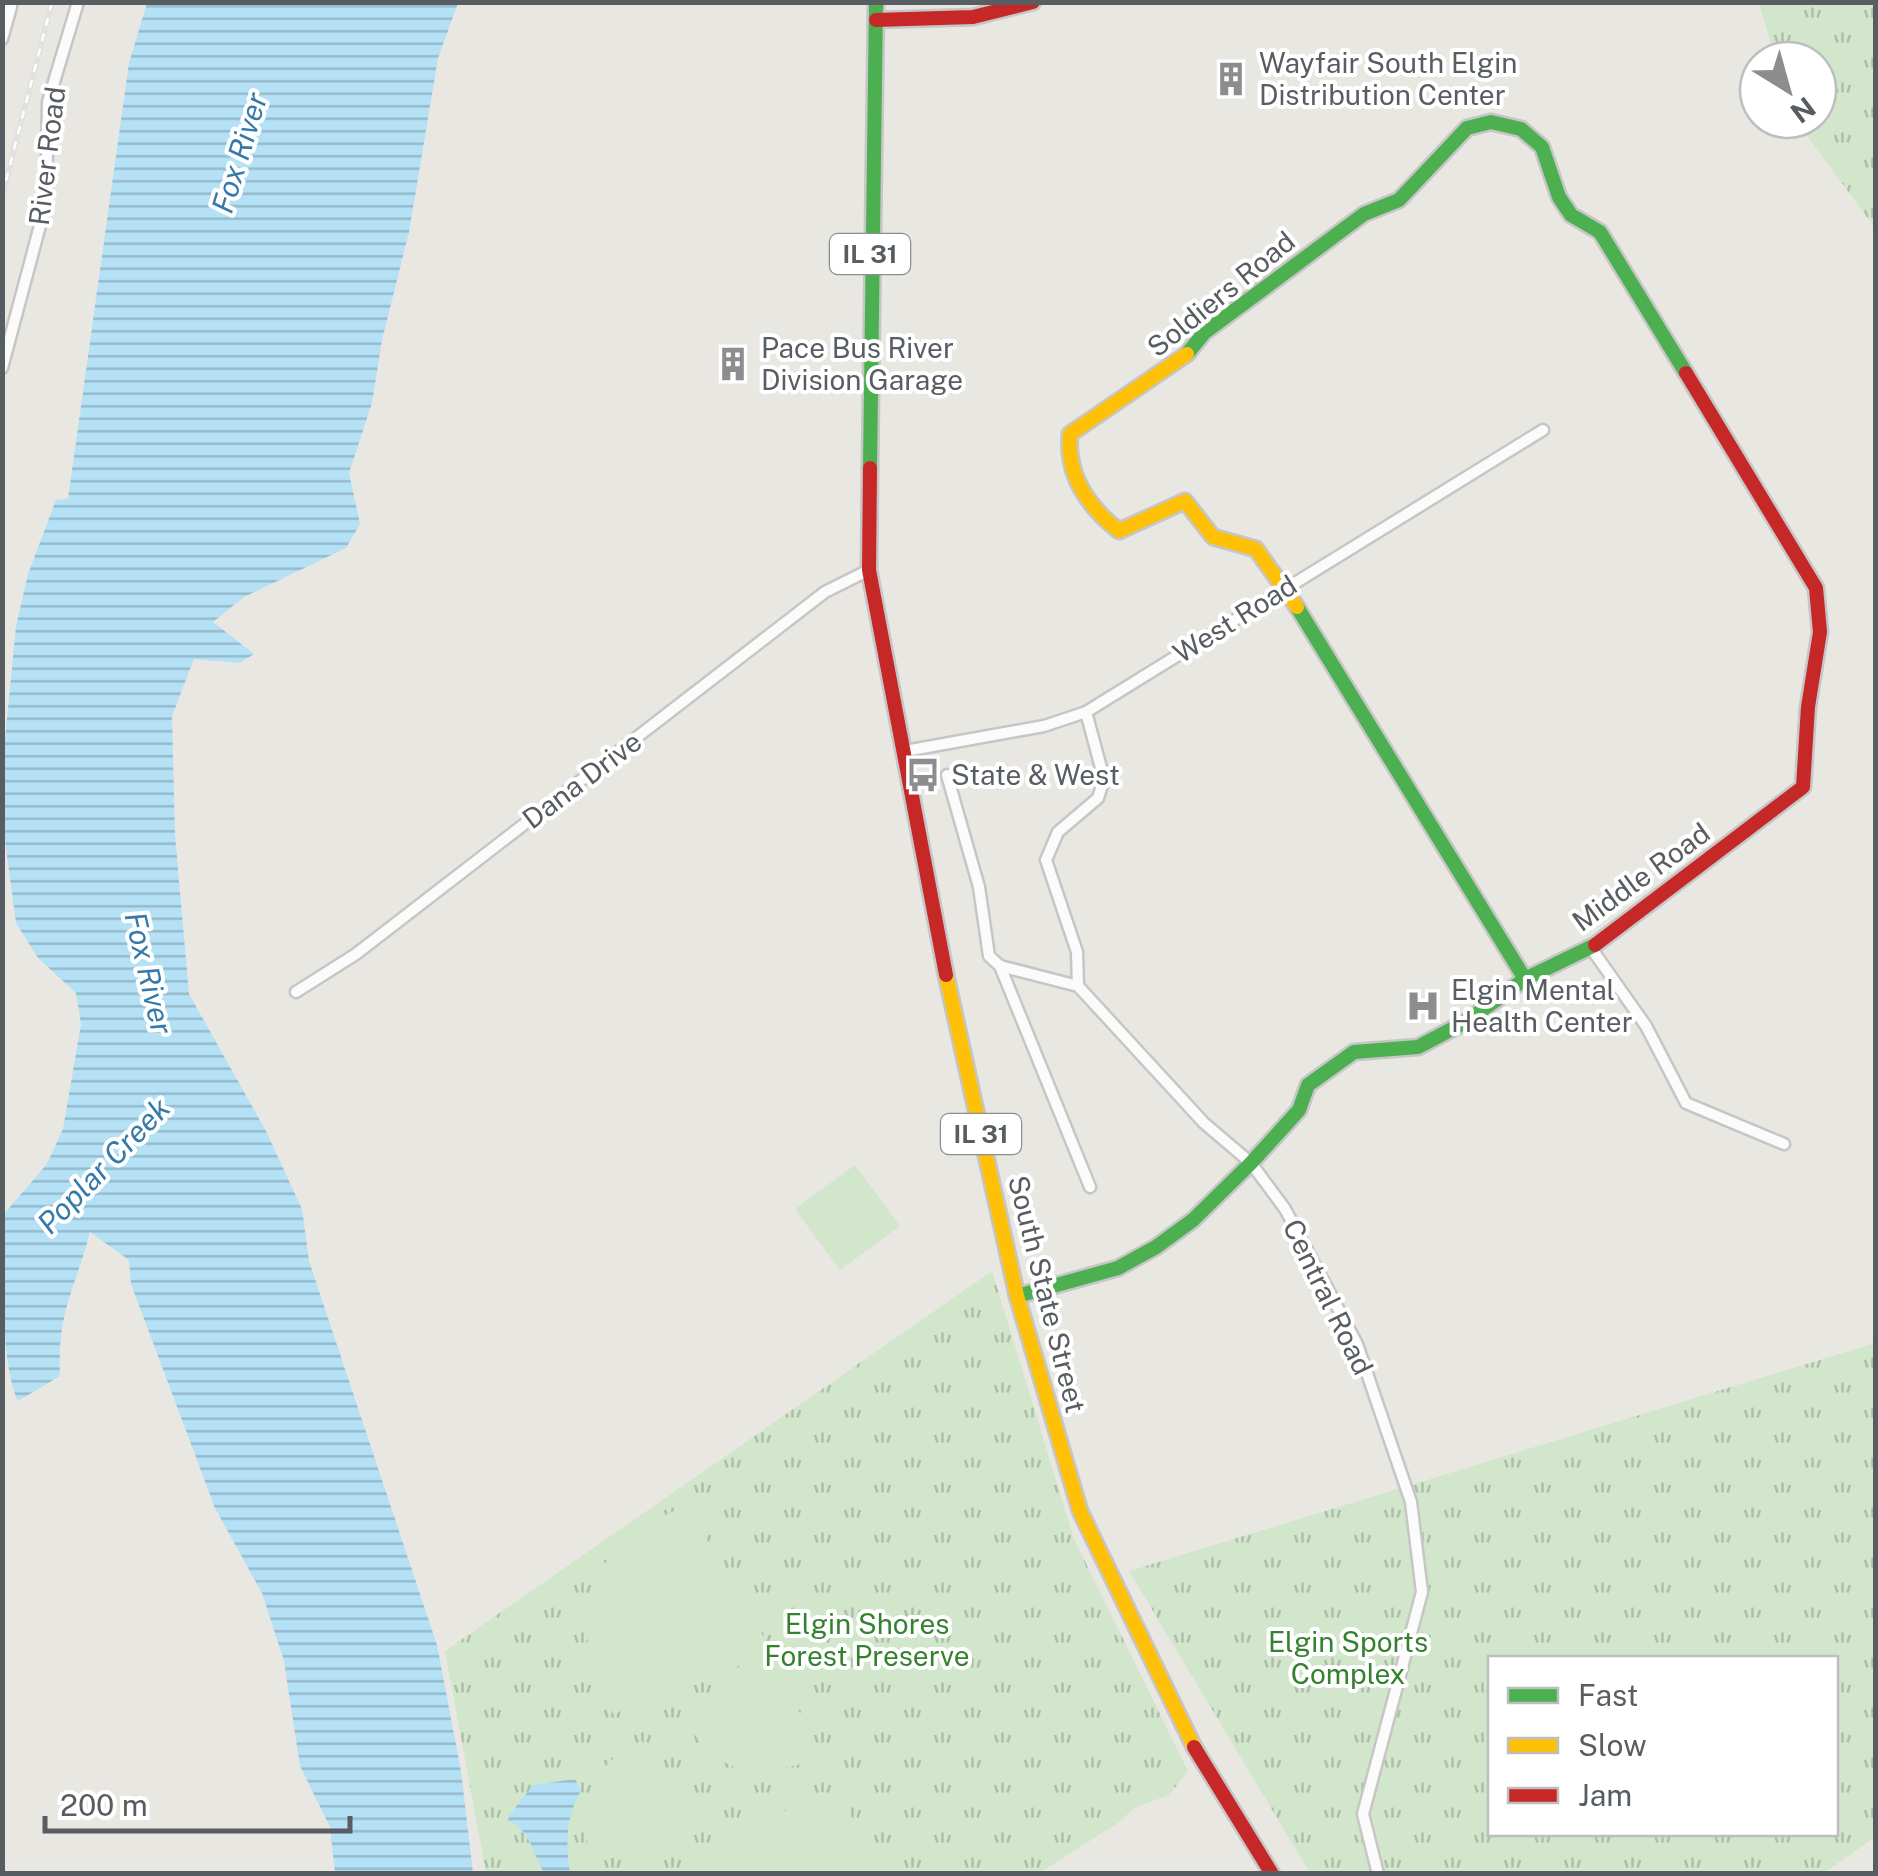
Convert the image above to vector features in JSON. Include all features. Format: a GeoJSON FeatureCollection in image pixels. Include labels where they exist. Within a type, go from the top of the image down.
{"type":"FeatureCollection","features":[{"type":"Feature","properties":{"kind":"street","name":"River Road"},"geometry":{"type":"LineString","coordinates":[[2,368],[46,203],[48,102],[78,2]]}},
{"type":"Feature","properties":{"kind":"street","name":"IL 31"},"geometry":{"type":"LineString","coordinates":[[876,2],[876,20]]}},
{"type":"Feature","properties":{"kind":"street"},"geometry":{"type":"LineString","coordinates":[[876,20],[973,17],[1033,2]]}},
{"type":"Feature","properties":{"kind":"street"},"geometry":{"type":"LineString","coordinates":[[2,39],[7,6]]}},
{"type":"Feature","properties":{"kind":"street","name":"South State Street"},"geometry":{"type":"LineString","coordinates":[[876,20],[868,570],[946,976],[1017,1296],[1080,1511],[1183,1730],[1272,1874]]}},
{"type":"Feature","properties":{"kind":"street","name":"Soldiers Road"},"geometry":{"type":"LineString","coordinates":[[1525,980],[1284,588],[1256,549],[1212,537],[1186,501],[1120,531],[1099,517],[1066,455],[1070,434],[1128,391],[1176,366],[1204,333],[1364,214],[1399,200],[1467,128],[1491,122],[1521,129],[1542,147],[1560,197],[1571,215],[1600,232],[1674,356]]}},
{"type":"Feature","properties":{"kind":"street","name":"Middle Road"},"geometry":{"type":"LineString","coordinates":[[1017,1296],[1118,1268],[1156,1247],[1194,1220],[1251,1163],[1299,1110],[1308,1085],[1354,1052],[1418,1047],[1467,1021],[1525,980],[1590,948],[1804,787],[1820,600],[1796,549],[1674,356]]}},
{"type":"Feature","properties":{"kind":"street","name":"West Road"},"geometry":{"type":"LineString","coordinates":[[905,751],[1044,726],[1086,712],[1542,430]]}},
{"type":"Feature","properties":{"kind":"street","name":"Dana Drive"},"geometry":{"type":"LineString","coordinates":[[296,992],[356,954],[824,592],[868,570]]}},
{"type":"Feature","properties":{"kind":"street"},"geometry":{"type":"LineString","coordinates":[[1000,966],[1078,986],[1077,952],[1046,860],[1058,832],[1098,798],[1104,779],[1086,712]]}},
{"type":"Feature","properties":{"kind":"street"},"geometry":{"type":"LineString","coordinates":[[947,775],[979,887],[989,956],[1000,966],[1090,1188]]}},
{"type":"Feature","properties":{"kind":"street"},"geometry":{"type":"LineString","coordinates":[[1590,948],[1646,1026],[1686,1103],[1784,1144]]}},
{"type":"Feature","properties":{"kind":"street","name":"Central Road"},"geometry":{"type":"LineString","coordinates":[[1078,986],[1204,1123],[1251,1163],[1285,1208],[1357,1344],[1410,1502],[1422,1592],[1363,1814],[1378,1874]]}},
{"type":"Feature","properties":{"kind":"green space"},"geometry":{"type":"Polygon","coordinates":[[[1759,3],[1875,3],[1875,228],[1810,140],[1838,140],[1838,40],[1770,40],[1759,3]]]}},
{"type":"Feature","properties":{"kind":"green space"},"geometry":{"type":"Polygon","coordinates":[[[855,1165],[900,1226],[840,1270],[795,1209],[855,1165]]]}},
{"type":"Feature","properties":{"kind":"green space","name":"Elgin Shores Forest Preserve"},"geometry":{"type":"Polygon","coordinates":[[[992,1271],[1074,1539],[1188,1771],[1169,1795],[1134,1808],[1118,1823],[1039,1873],[486,1873],[445,1651],[992,1271]]]}},
{"type":"Feature","properties":{"kind":"green space","name":"Elgin Sports Complex"},"geometry":{"type":"Polygon","coordinates":[[[1875,1343],[1875,1837],[1824,1873],[1310,1873],[1129,1571],[1875,1343]]]}},
{"type":"Feature","properties":{"kind":"green space"},"geometry":{"type":"Polygon","coordinates":[[[687,1505],[765,1639],[762,1654],[717,1677],[613,1714],[597,1678],[589,1646],[586,1616],[592,1589],[604,1565],[624,1543],[651,1523],[687,1505]]]}},
{"type":"Feature","properties":{"kind":"green space"},"geometry":{"type":"Polygon","coordinates":[[[767,1668],[782,1681],[824,1756],[778,1770],[741,1769],[709,1751],[680,1713],[745,1675],[767,1668]]]}},
{"type":"Feature","properties":{"kind":"green space"},"geometry":{"type":"Polygon","coordinates":[[[642,1741],[690,1819],[685,1834],[597,1863],[585,1826],[590,1791],[610,1762],[642,1741]]]}},
{"type":"Feature","properties":{"kind":"green space"},"geometry":{"type":"Polygon","coordinates":[[[820,1792],[839,1795],[879,1873],[694,1873],[687,1863],[820,1792]]]}},
{"type":"Feature","properties":{"kind":"water"},"geometry":{"type":"Polygon","coordinates":[[[147,3],[458,3],[438,58],[409,232],[382,340],[372,403],[349,473],[360,524],[346,548],[244,597],[213,622],[254,654],[240,663],[194,659],[172,716],[175,835],[189,994],[266,1131],[302,1209],[309,1261],[437,1645],[461,1771],[473,1873],[335,1873],[330,1827],[300,1766],[284,1661],[262,1593],[215,1508],[131,1284],[129,1260],[90,1232],[64,1317],[60,1376],[18,1401],[8,1363],[3,1312],[3,1215],[47,1164],[63,1129],[81,1024],[76,993],[38,958],[16,923],[3,826],[3,760],[16,626],[28,574],[56,500],[68,499],[129,63],[147,3]]]}},
{"type":"Feature","properties":{"kind":"water"},"geometry":{"type":"Polygon","coordinates":[[[575,1779],[581,1791],[568,1831],[570,1873],[544,1873],[526,1836],[508,1821],[509,1816],[533,1785],[575,1779]]]}},
{"type":"Feature","properties":{"kind":"railway"},"geometry":{"type":"LineString","coordinates":[[2,196],[52,2]]}},
{"type":"Feature","properties":{"kind":"traffic: fast"},"geometry":{"type":"LineString","coordinates":[[870,468],[876,2]]}},
{"type":"Feature","properties":{"kind":"traffic: fast"},"geometry":{"type":"LineString","coordinates":[[1187,354],[1204,333],[1364,214],[1399,200],[1467,128],[1491,122],[1521,129],[1542,147],[1559,197],[1571,215],[1600,232],[1686,373]]}},
{"type":"Feature","properties":{"kind":"traffic: fast"},"geometry":{"type":"LineString","coordinates":[[1297,607],[1525,979]]}},
{"type":"Feature","properties":{"kind":"traffic: fast"},"geometry":{"type":"LineString","coordinates":[[1017,1296],[1118,1268],[1156,1247],[1193,1220],[1251,1163],[1299,1110],[1308,1085],[1354,1052],[1418,1047],[1467,1021],[1525,979],[1595,945]]}},
{"type":"Feature","properties":{"kind":"traffic: slow"},"geometry":{"type":"LineString","coordinates":[[1187,354],[1070,434],[1075,476],[1088,500],[1119,531],[1185,501],[1213,537],[1256,549],[1297,607]]}},
{"type":"Feature","properties":{"kind":"traffic: slow"},"geometry":{"type":"LineString","coordinates":[[946,975],[1017,1296],[1080,1511],[1194,1747]]}},
{"type":"Feature","properties":{"kind":"traffic: jam"},"geometry":{"type":"LineString","coordinates":[[876,20],[973,17],[1033,2]]}},
{"type":"Feature","properties":{"kind":"traffic: jam"},"geometry":{"type":"LineString","coordinates":[[1595,945],[1803,787],[1808,707],[1820,632],[1816,588],[1686,373]]}},
{"type":"Feature","properties":{"kind":"traffic: jam"},"geometry":{"type":"LineString","coordinates":[[870,468],[869,570],[946,975]]}},
{"type":"Feature","properties":{"kind":"traffic: jam"},"geometry":{"type":"LineString","coordinates":[[1194,1747],[1272,1874]]}},
{"type":"Feature","properties":{"kind":"place","name":"Wayfair South Elgin Distribution Center"},"geometry":{"type":"Point","coordinates":[1231,79]}},
{"type":"Feature","properties":{"kind":"place","name":"Pace Bus River Division Garage"},"geometry":{"type":"Point","coordinates":[733,364]}},
{"type":"Feature","properties":{"kind":"place","name":"State & West"},"geometry":{"type":"Point","coordinates":[923,775]}},
{"type":"Feature","properties":{"kind":"place","name":"Elgin Mental Health Center"},"geometry":{"type":"Point","coordinates":[1423,1006]}},
{"type":"Feature","properties":{"kind":"water label","name":"Fox River"},"geometry":{"type":"Point","coordinates":[240,153]}},
{"type":"Feature","properties":{"kind":"water label","name":"Fox River"},"geometry":{"type":"Point","coordinates":[148,973]}},
{"type":"Feature","properties":{"kind":"water label","name":"Poplar Creek"},"geometry":{"type":"Point","coordinates":[104,1166]}}]}
